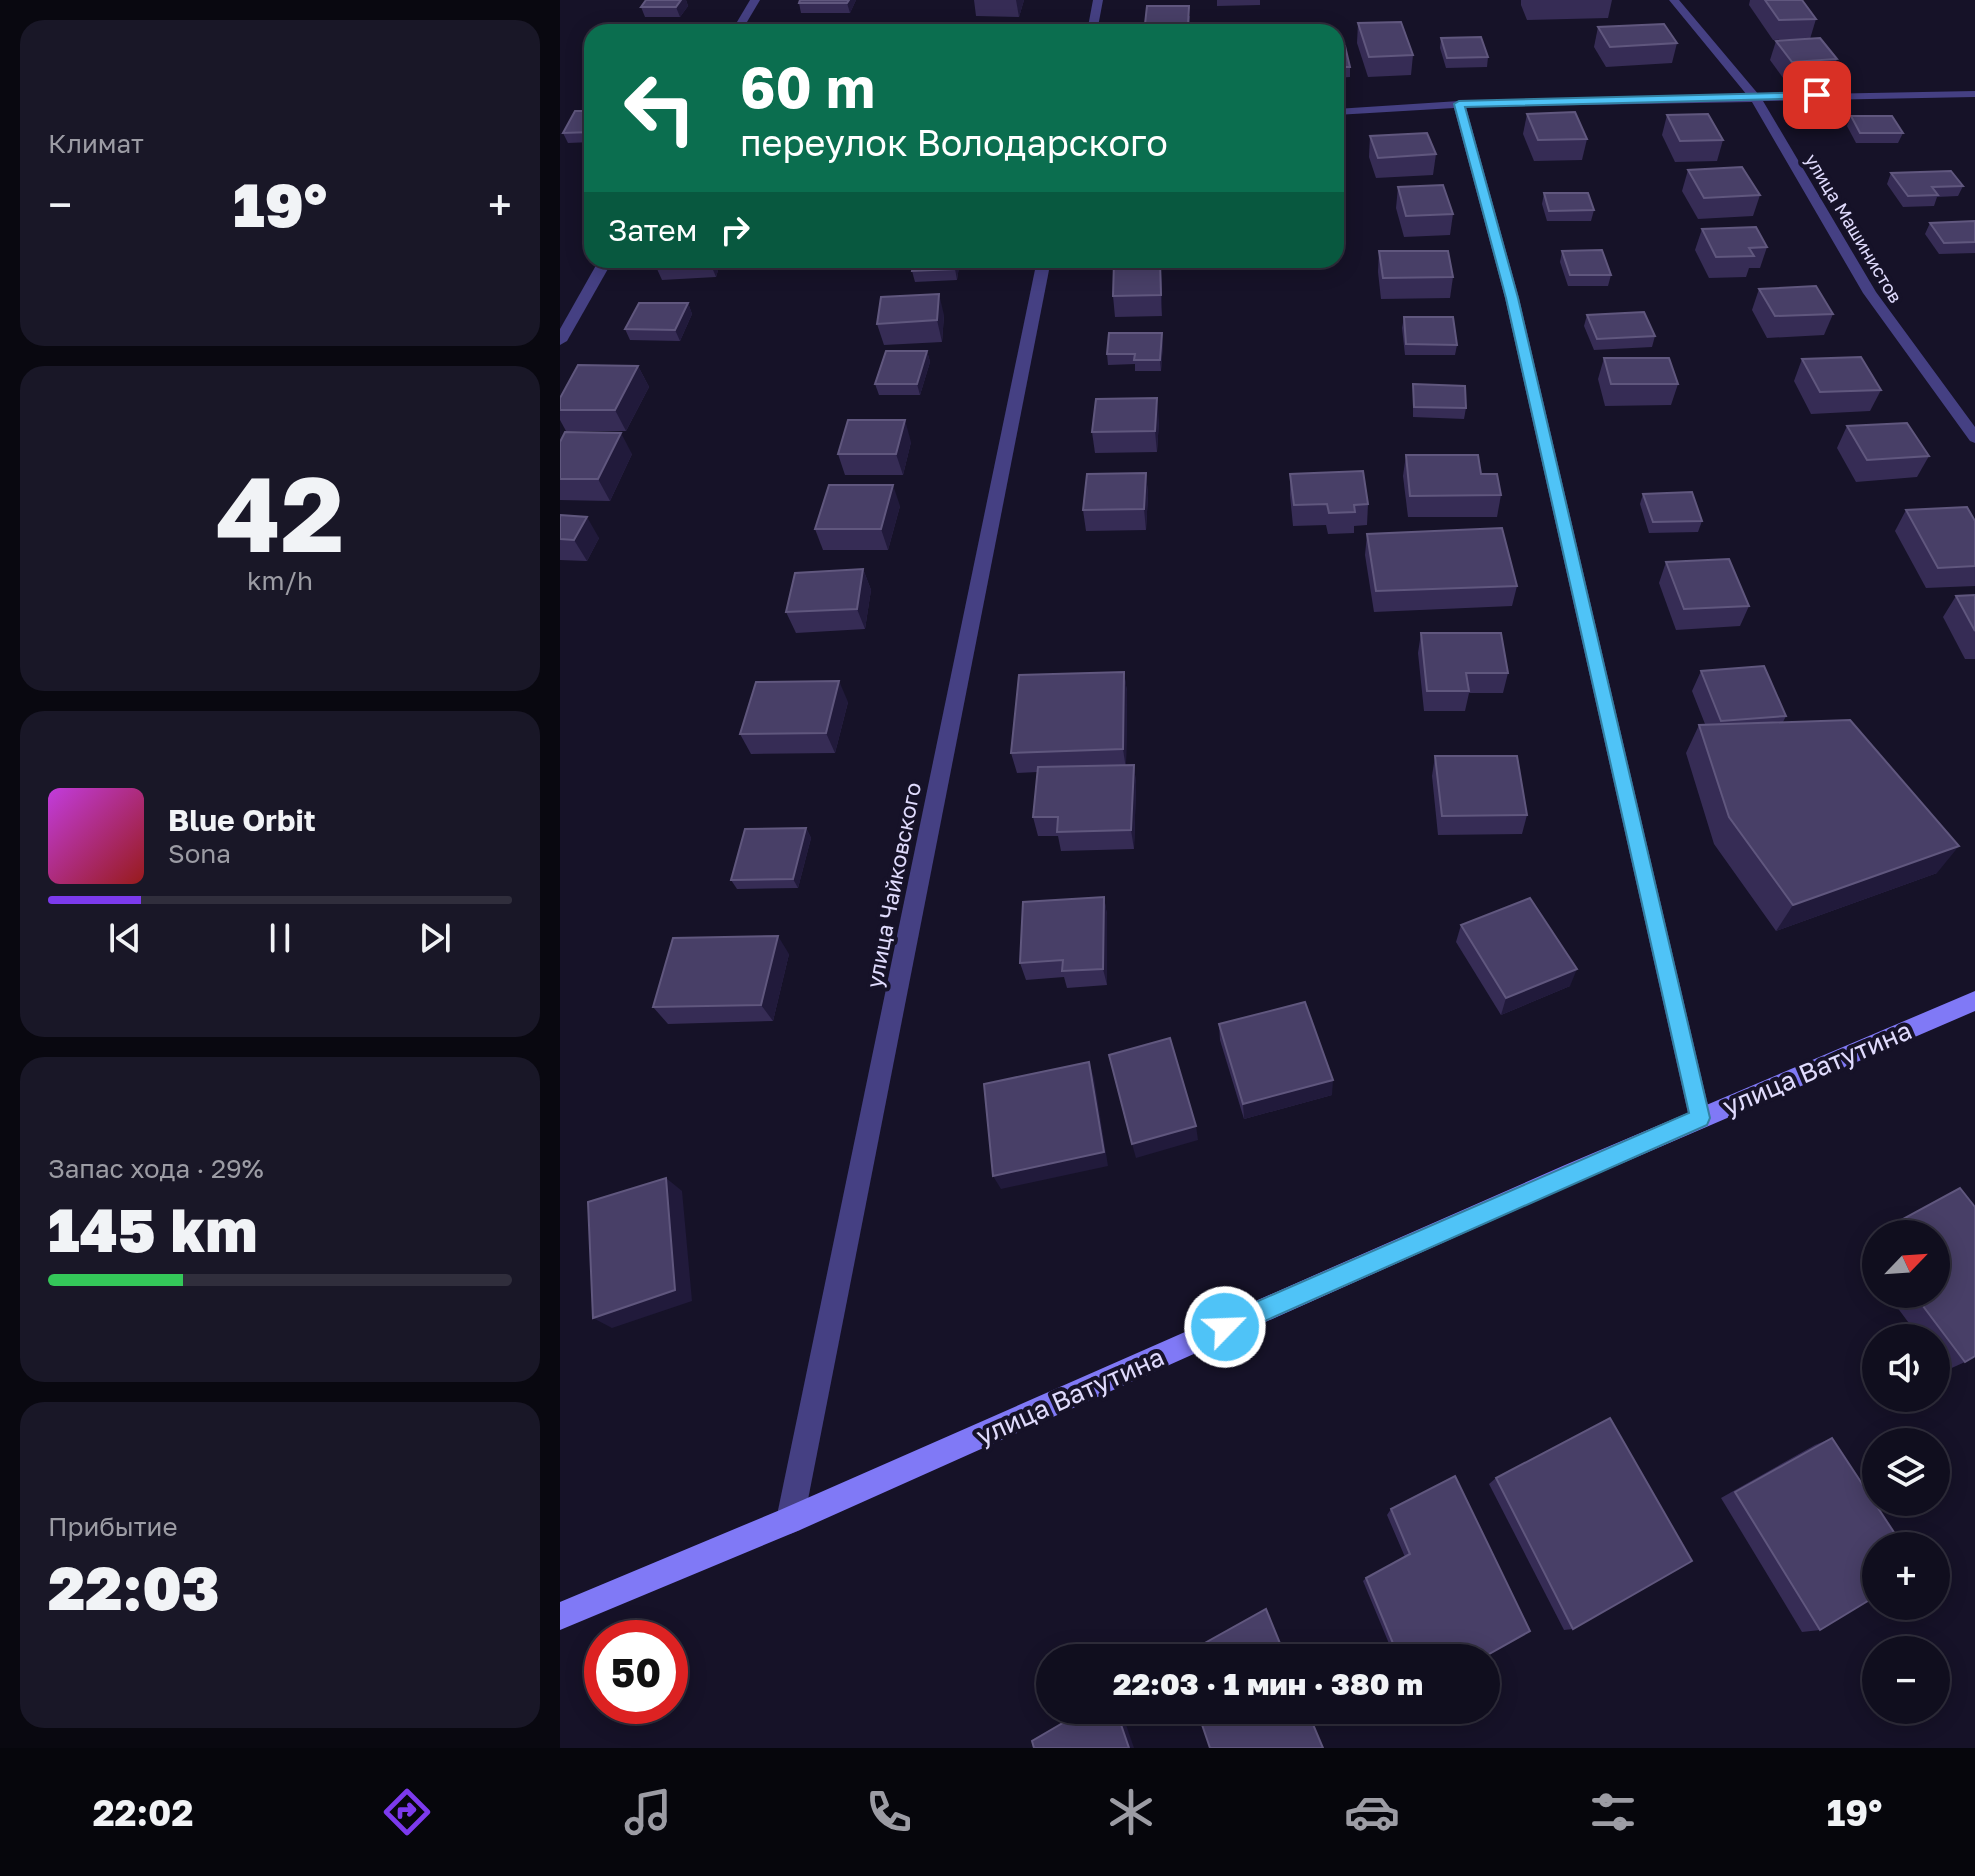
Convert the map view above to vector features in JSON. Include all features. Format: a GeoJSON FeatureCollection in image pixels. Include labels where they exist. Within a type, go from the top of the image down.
{"type":"FeatureCollection","features":[{"type":"Feature","properties":{"kind":"main road","name":"улица Ватутина"},"geometry":{"type":"LineString","coordinates":[[560,1616],[790,1520],[1700,1118],[1975,1001]]}},
{"type":"Feature","properties":{"kind":"street"},"geometry":{"type":"LineString","coordinates":[[741,24],[755,0]]}},
{"type":"Feature","properties":{"kind":"street"},"geometry":{"type":"LineString","coordinates":[[1094,24],[1098,0]]}},
{"type":"Feature","properties":{"kind":"street","name":"улица Машинистов"},"geometry":{"type":"LineString","coordinates":[[1674,0],[1754,96],[1870,293],[1975,438]]}},
{"type":"Feature","properties":{"kind":"street"},"geometry":{"type":"LineString","coordinates":[[1344,111],[1459,104],[1975,94]]}},
{"type":"Feature","properties":{"kind":"street"},"geometry":{"type":"LineString","coordinates":[[1459,104],[1512,298],[1700,1118]]}},
{"type":"Feature","properties":{"kind":"street"},"geometry":{"type":"LineString","coordinates":[[560,341],[601,268]]}},
{"type":"Feature","properties":{"kind":"street","name":"улица Чайковского"},"geometry":{"type":"LineString","coordinates":[[790,1520],[1042,268]]}},
{"type":"Feature","properties":{"kind":"building"},"geometry":{"type":"Polygon","coordinates":[[[646,0],[681,0],[676,7],[641,7],[646,0]]]}},
{"type":"Feature","properties":{"kind":"building"},"geometry":{"type":"Polygon","coordinates":[[[800,0],[849,0],[847,3],[799,3],[800,0]]]}},
{"type":"Feature","properties":{"kind":"building"},"geometry":{"type":"Polygon","coordinates":[[[1765,0],[1802,0],[1816,19],[1779,20],[1765,0]]]}},
{"type":"Feature","properties":{"kind":"building"},"geometry":{"type":"Polygon","coordinates":[[[1147,6],[1189,6],[1188,24],[1145,24],[1147,6]]]}},
{"type":"Feature","properties":{"kind":"building"},"geometry":{"type":"Polygon","coordinates":[[[1401,22],[1413,55],[1369,57],[1358,23],[1401,22]]]}},
{"type":"Feature","properties":{"kind":"building"},"geometry":{"type":"Polygon","coordinates":[[[1664,24],[1677,43],[1610,47],[1598,27],[1664,24]]]}},
{"type":"Feature","properties":{"kind":"building"},"geometry":{"type":"Polygon","coordinates":[[[1481,37],[1488,57],[1447,58],[1441,38],[1481,37]]]}},
{"type":"Feature","properties":{"kind":"building"},"geometry":{"type":"Polygon","coordinates":[[[1820,38],[1837,59],[1792,62],[1776,41],[1820,38]]]}},
{"type":"Feature","properties":{"kind":"building"},"geometry":{"type":"Polygon","coordinates":[[[1344,46],[1345,46],[1350,67],[1344,67],[1344,46]]]}},
{"type":"Feature","properties":{"kind":"building"},"geometry":{"type":"Polygon","coordinates":[[[575,111],[584,111],[584,132],[563,133],[575,111]]]}},
{"type":"Feature","properties":{"kind":"building"},"geometry":{"type":"Polygon","coordinates":[[[1575,112],[1587,139],[1538,140],[1527,114],[1575,112]]]}},
{"type":"Feature","properties":{"kind":"building"},"geometry":{"type":"Polygon","coordinates":[[[1708,114],[1723,140],[1680,141],[1667,115],[1708,114]]]}},
{"type":"Feature","properties":{"kind":"building"},"geometry":{"type":"Polygon","coordinates":[[[1851,116],[1892,116],[1903,133],[1860,133],[1851,116]]]}},
{"type":"Feature","properties":{"kind":"building"},"geometry":{"type":"Polygon","coordinates":[[[1427,133],[1436,154],[1378,158],[1370,136],[1427,133]]]}},
{"type":"Feature","properties":{"kind":"building"},"geometry":{"type":"Polygon","coordinates":[[[1742,167],[1760,195],[1704,198],[1688,170],[1742,167]]]}},
{"type":"Feature","properties":{"kind":"building"},"geometry":{"type":"Polygon","coordinates":[[[1951,171],[1963,186],[1932,187],[1938,195],[1908,196],[1891,173],[1951,171]]]}},
{"type":"Feature","properties":{"kind":"building"},"geometry":{"type":"Polygon","coordinates":[[[1443,185],[1453,214],[1406,216],[1398,187],[1443,185]]]}},
{"type":"Feature","properties":{"kind":"building"},"geometry":{"type":"Polygon","coordinates":[[[1544,193],[1588,193],[1594,210],[1549,211],[1544,193]]]}},
{"type":"Feature","properties":{"kind":"building"},"geometry":{"type":"Polygon","coordinates":[[[1975,221],[1975,242],[1944,243],[1930,223],[1975,221]]]}},
{"type":"Feature","properties":{"kind":"building"},"geometry":{"type":"Polygon","coordinates":[[[1756,227],[1767,247],[1749,248],[1754,256],[1716,257],[1702,229],[1756,227]]]}},
{"type":"Feature","properties":{"kind":"building"},"geometry":{"type":"Polygon","coordinates":[[[1602,250],[1611,275],[1570,275],[1562,251],[1602,250]]]}},
{"type":"Feature","properties":{"kind":"building"},"geometry":{"type":"Polygon","coordinates":[[[1379,251],[1448,251],[1453,277],[1383,278],[1379,251]]]}},
{"type":"Feature","properties":{"kind":"building"},"geometry":{"type":"Polygon","coordinates":[[[913,268],[955,268],[955,269],[912,271],[913,268]]]}},
{"type":"Feature","properties":{"kind":"building"},"geometry":{"type":"Polygon","coordinates":[[[1114,268],[1160,268],[1161,295],[1113,296],[1114,268]]]}},
{"type":"Feature","properties":{"kind":"building"},"geometry":{"type":"Polygon","coordinates":[[[1816,286],[1833,314],[1775,316],[1759,289],[1816,286]]]}},
{"type":"Feature","properties":{"kind":"building"},"geometry":{"type":"Polygon","coordinates":[[[939,294],[937,320],[877,324],[881,297],[939,294]]]}},
{"type":"Feature","properties":{"kind":"building"},"geometry":{"type":"Polygon","coordinates":[[[639,303],[688,303],[675,330],[625,329],[639,303]]]}},
{"type":"Feature","properties":{"kind":"building"},"geometry":{"type":"Polygon","coordinates":[[[1644,312],[1655,336],[1597,339],[1587,315],[1644,312]]]}},
{"type":"Feature","properties":{"kind":"building"},"geometry":{"type":"Polygon","coordinates":[[[1404,317],[1453,317],[1457,345],[1406,344],[1404,317]]]}},
{"type":"Feature","properties":{"kind":"building"},"geometry":{"type":"Polygon","coordinates":[[[1109,333],[1162,333],[1160,360],[1134,360],[1135,354],[1107,354],[1109,333]]]}},
{"type":"Feature","properties":{"kind":"building"},"geometry":{"type":"Polygon","coordinates":[[[886,351],[927,351],[917,384],[875,384],[886,351]]]}},
{"type":"Feature","properties":{"kind":"building"},"geometry":{"type":"Polygon","coordinates":[[[1861,357],[1881,390],[1820,392],[1802,359],[1861,357]]]}},
{"type":"Feature","properties":{"kind":"building"},"geometry":{"type":"Polygon","coordinates":[[[1604,358],[1669,358],[1678,384],[1611,384],[1604,358]]]}},
{"type":"Feature","properties":{"kind":"building"},"geometry":{"type":"Polygon","coordinates":[[[578,365],[638,366],[615,410],[560,410],[560,398],[578,365]]]}},
{"type":"Feature","properties":{"kind":"building"},"geometry":{"type":"Polygon","coordinates":[[[1413,384],[1465,386],[1466,408],[1414,407],[1413,384]]]}},
{"type":"Feature","properties":{"kind":"building"},"geometry":{"type":"Polygon","coordinates":[[[1157,398],[1155,431],[1092,432],[1096,399],[1157,398]]]}},
{"type":"Feature","properties":{"kind":"building"},"geometry":{"type":"Polygon","coordinates":[[[848,420],[905,420],[896,454],[838,454],[848,420]]]}},
{"type":"Feature","properties":{"kind":"building"},"geometry":{"type":"Polygon","coordinates":[[[1907,423],[1929,456],[1867,460],[1847,426],[1907,423]]]}},
{"type":"Feature","properties":{"kind":"building"},"geometry":{"type":"Polygon","coordinates":[[[565,432],[621,433],[598,479],[560,479],[560,442],[565,432]]]}},
{"type":"Feature","properties":{"kind":"building"},"geometry":{"type":"Polygon","coordinates":[[[1406,455],[1478,455],[1481,474],[1497,474],[1501,495],[1410,496],[1406,455]]]}},
{"type":"Feature","properties":{"kind":"building"},"geometry":{"type":"Polygon","coordinates":[[[1363,471],[1368,504],[1354,505],[1355,512],[1329,513],[1327,504],[1294,505],[1290,474],[1363,471]]]}},
{"type":"Feature","properties":{"kind":"building"},"geometry":{"type":"Polygon","coordinates":[[[1146,473],[1144,509],[1083,510],[1087,474],[1146,473]]]}},
{"type":"Feature","properties":{"kind":"building"},"geometry":{"type":"Polygon","coordinates":[[[829,485],[893,485],[881,529],[815,529],[829,485]]]}},
{"type":"Feature","properties":{"kind":"building"},"geometry":{"type":"Polygon","coordinates":[[[1692,492],[1702,521],[1653,522],[1643,494],[1692,492]]]}},
{"type":"Feature","properties":{"kind":"building"},"geometry":{"type":"Polygon","coordinates":[[[1967,507],[1975,521],[1975,566],[1938,568],[1906,510],[1967,507]]]}},
{"type":"Feature","properties":{"kind":"building"},"geometry":{"type":"Polygon","coordinates":[[[560,515],[587,517],[574,540],[560,539],[560,515]]]}},
{"type":"Feature","properties":{"kind":"building"},"geometry":{"type":"Polygon","coordinates":[[[1502,528],[1517,586],[1376,591],[1367,534],[1502,528]]]}},
{"type":"Feature","properties":{"kind":"building"},"geometry":{"type":"Polygon","coordinates":[[[1729,559],[1749,606],[1684,609],[1666,562],[1729,559]]]}},
{"type":"Feature","properties":{"kind":"building"},"geometry":{"type":"Polygon","coordinates":[[[863,569],[857,609],[786,612],[795,573],[863,569]]]}},
{"type":"Feature","properties":{"kind":"building"},"geometry":{"type":"Polygon","coordinates":[[[1975,595],[1975,631],[1956,596],[1975,595]]]}},
{"type":"Feature","properties":{"kind":"building"},"geometry":{"type":"Polygon","coordinates":[[[1421,633],[1501,633],[1508,673],[1466,673],[1469,691],[1427,691],[1421,633]]]}},
{"type":"Feature","properties":{"kind":"building"},"geometry":{"type":"Polygon","coordinates":[[[1764,666],[1786,716],[1721,721],[1701,671],[1764,666]]]}},
{"type":"Feature","properties":{"kind":"building"},"geometry":{"type":"Polygon","coordinates":[[[1124,672],[1123,749],[1011,753],[1019,675],[1124,672]]]}},
{"type":"Feature","properties":{"kind":"building"},"geometry":{"type":"Polygon","coordinates":[[[839,681],[826,733],[740,734],[756,682],[839,681]]]}},
{"type":"Feature","properties":{"kind":"building"},"geometry":{"type":"Polygon","coordinates":[[[1850,720],[1959,846],[1793,905],[1729,817],[1699,725],[1850,720]]]}},
{"type":"Feature","properties":{"kind":"building"},"geometry":{"type":"Polygon","coordinates":[[[1435,756],[1517,756],[1527,815],[1442,816],[1435,756]]]}},
{"type":"Feature","properties":{"kind":"building"},"geometry":{"type":"Polygon","coordinates":[[[1134,765],[1131,830],[1057,832],[1058,817],[1033,817],[1038,767],[1134,765]]]}},
{"type":"Feature","properties":{"kind":"building"},"geometry":{"type":"Polygon","coordinates":[[[806,828],[793,879],[731,880],[745,829],[806,828]]]}},
{"type":"Feature","properties":{"kind":"building"},"geometry":{"type":"Polygon","coordinates":[[[1104,897],[1103,969],[1062,971],[1063,960],[1020,963],[1023,902],[1104,897]]]}},
{"type":"Feature","properties":{"kind":"building"},"geometry":{"type":"Polygon","coordinates":[[[1530,898],[1577,969],[1506,998],[1461,925],[1530,898]]]}},
{"type":"Feature","properties":{"kind":"building"},"geometry":{"type":"Polygon","coordinates":[[[778,936],[761,1005],[653,1007],[673,938],[778,936]]]}},
{"type":"Feature","properties":{"kind":"building"},"geometry":{"type":"Polygon","coordinates":[[[1305,1002],[1333,1080],[1243,1104],[1219,1024],[1305,1002]]]}},
{"type":"Feature","properties":{"kind":"building"},"geometry":{"type":"Polygon","coordinates":[[[1170,1038],[1196,1126],[1132,1144],[1109,1055],[1170,1038]]]}},
{"type":"Feature","properties":{"kind":"building"},"geometry":{"type":"Polygon","coordinates":[[[1089,1062],[1104,1152],[993,1176],[984,1084],[1089,1062]]]}},
{"type":"Feature","properties":{"kind":"building"},"geometry":{"type":"Polygon","coordinates":[[[666,1178],[675,1290],[593,1318],[588,1202],[666,1178]]]}},
{"type":"Feature","properties":{"kind":"building"},"geometry":{"type":"Polygon","coordinates":[[[1960,1188],[1975,1207],[1975,1356],[1965,1362],[1950,1342],[1950,1324],[1936,1324],[1924,1308],[1950,1308],[1950,1220],[1901,1220],[1960,1188]]]}},
{"type":"Feature","properties":{"kind":"building"},"geometry":{"type":"Polygon","coordinates":[[[1610,1418],[1692,1561],[1573,1629],[1496,1478],[1610,1418]]]}},
{"type":"Feature","properties":{"kind":"building"},"geometry":{"type":"Polygon","coordinates":[[[1832,1438],[1862,1484],[1862,1516],[1883,1516],[1894,1532],[1862,1532],[1862,1604],[1820,1630],[1735,1492],[1832,1438]]]}},
{"type":"Feature","properties":{"kind":"building"},"geometry":{"type":"Polygon","coordinates":[[[1455,1476],[1530,1631],[1500,1648],[1500,1644],[1393,1644],[1366,1578],[1410,1554],[1391,1509],[1455,1476]]]}},
{"type":"Feature","properties":{"kind":"building"},"geometry":{"type":"Polygon","coordinates":[[[1266,1609],[1280,1644],[1203,1644],[1266,1609]]]}},
{"type":"Feature","properties":{"kind":"building"},"geometry":{"type":"Polygon","coordinates":[[[1061,1724],[1121,1724],[1129,1748],[1034,1748],[1032,1741],[1061,1724]]]}},
{"type":"Feature","properties":{"kind":"building"},"geometry":{"type":"Polygon","coordinates":[[[1202,1724],[1313,1724],[1323,1748],[1210,1748],[1202,1724]]]}},
{"type":"Feature","properties":{"kind":"route"},"geometry":{"type":"LineString","coordinates":[[1225,1327],[1700,1118],[1512,298],[1459,104],[1817,95]]}}]}
